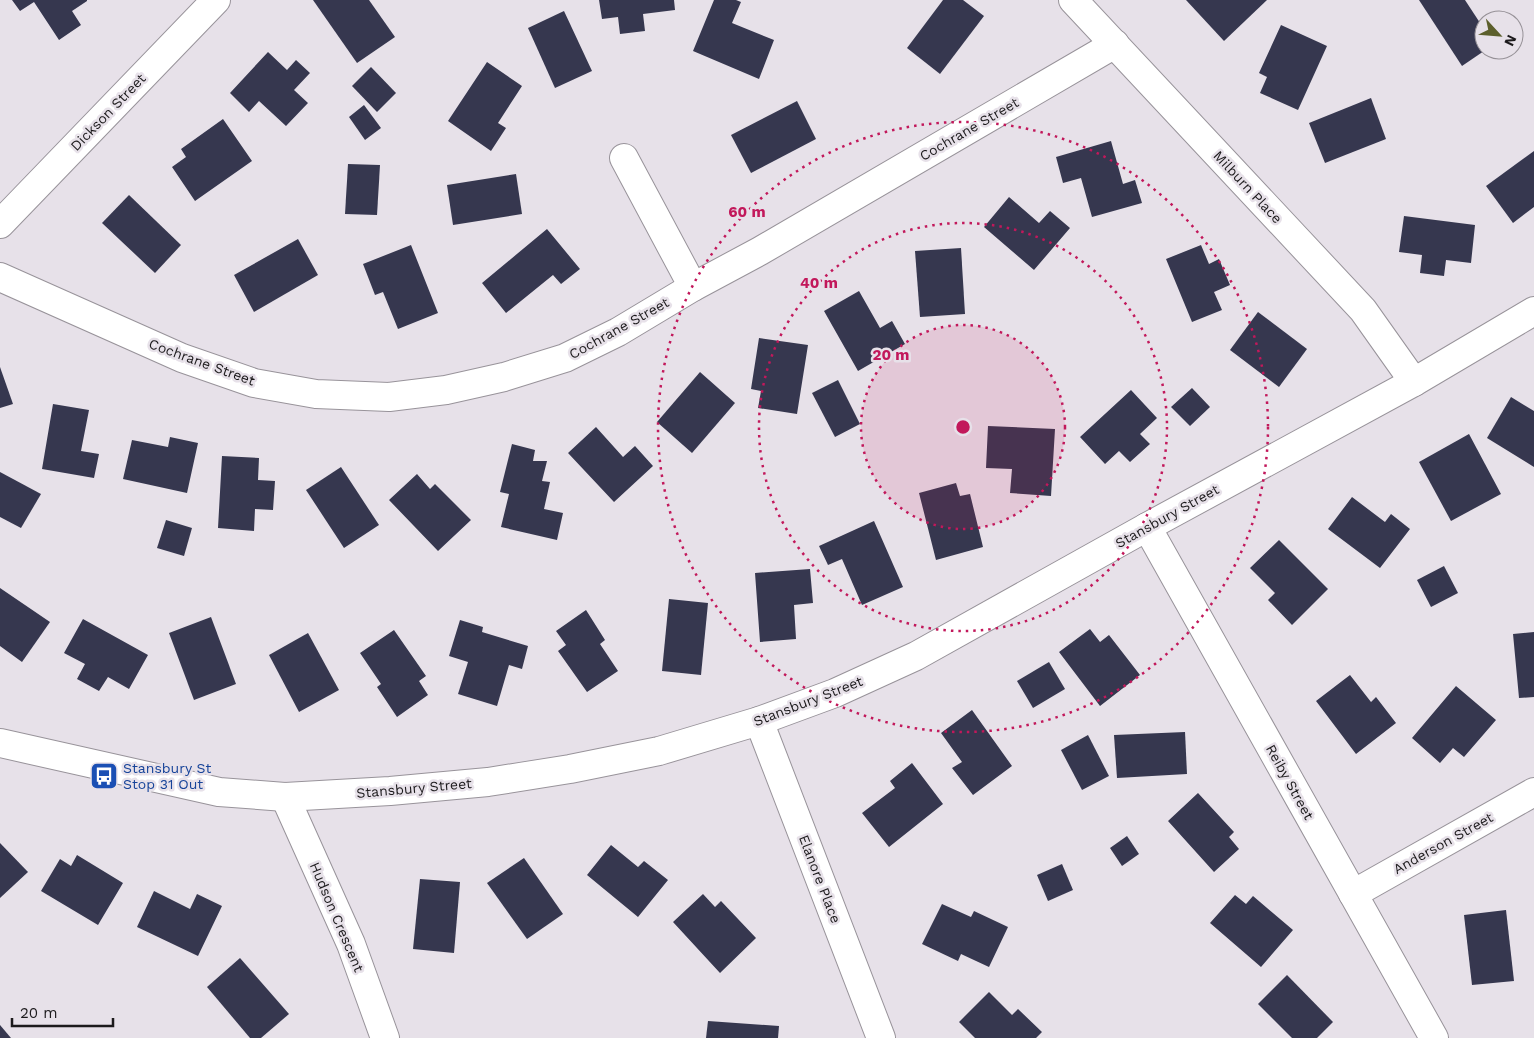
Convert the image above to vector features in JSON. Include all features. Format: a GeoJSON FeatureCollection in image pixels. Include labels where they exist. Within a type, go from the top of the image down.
{"type":"FeatureCollection","features":[{"type":"Feature","properties":{"kind":"street","name":"Dickson Street"},"geometry":{"type":"LineString","coordinates":[[0,224],[216,0]]}},
{"type":"Feature","properties":{"kind":"street","name":"Milburn Place"},"geometry":{"type":"LineString","coordinates":[[1073,0],[1363,310],[1414,382]]}},
{"type":"Feature","properties":{"kind":"street","name":"Cochrane Street"},"geometry":{"type":"LineString","coordinates":[[0,277],[182,358],[254,383],[316,394],[389,397],[446,390],[504,377],[565,358],[618,332],[693,286],[769,246],[1115,44]]}},
{"type":"Feature","properties":{"kind":"street"},"geometry":{"type":"LineString","coordinates":[[624,158],[693,286]]}},
{"type":"Feature","properties":{"kind":"street","name":"Stansbury Street"},"geometry":{"type":"LineString","coordinates":[[0,743],[219,792],[285,797],[390,791],[488,782],[570,769],[659,751],[759,721],[835,693],[916,656],[1147,527],[1414,382],[1534,311]]}},
{"type":"Feature","properties":{"kind":"street","name":"Reiby Street"},"geometry":{"type":"LineString","coordinates":[[1147,527],[1434,1038]]}},
{"type":"Feature","properties":{"kind":"street","name":"Elanore Place"},"geometry":{"type":"LineString","coordinates":[[759,721],[880,1038]]}},
{"type":"Feature","properties":{"kind":"street","name":"Anderson Street"},"geometry":{"type":"LineString","coordinates":[[1353,894],[1534,792]]}},
{"type":"Feature","properties":{"kind":"street","name":"Hudson Crescent"},"geometry":{"type":"LineString","coordinates":[[285,797],[351,944],[385,1038]]}},
{"type":"Feature","properties":{"kind":"building"},"geometry":{"type":"Polygon","coordinates":[[[12,0],[87,1],[72,11],[81,25],[59,40],[34,2],[20,11],[12,0]]]}},
{"type":"Feature","properties":{"kind":"building"},"geometry":{"type":"Polygon","coordinates":[[[313,0],[369,0],[395,37],[357,63],[313,0]]]}},
{"type":"Feature","properties":{"kind":"building"},"geometry":{"type":"Polygon","coordinates":[[[599,0],[674,0],[675,10],[643,14],[645,31],[620,34],[618,17],[602,19],[599,0]]]}},
{"type":"Feature","properties":{"kind":"building"},"geometry":{"type":"Polygon","coordinates":[[[714,0],[736,0],[741,2],[732,23],[774,40],[759,79],[693,51],[714,0]]]}},
{"type":"Feature","properties":{"kind":"building"},"geometry":{"type":"Polygon","coordinates":[[[943,0],[963,0],[984,16],[940,74],[907,48],[943,0]]]}},
{"type":"Feature","properties":{"kind":"building"},"geometry":{"type":"Polygon","coordinates":[[[1186,0],[1267,0],[1224,41],[1186,0]]]}},
{"type":"Feature","properties":{"kind":"building"},"geometry":{"type":"Polygon","coordinates":[[[1419,0],[1465,0],[1474,14],[1474,58],[1462,66],[1419,0]]]}},
{"type":"Feature","properties":{"kind":"building"},"geometry":{"type":"Polygon","coordinates":[[[564,11],[592,71],[555,88],[528,28],[564,11]]]}},
{"type":"Feature","properties":{"kind":"building"},"geometry":{"type":"Polygon","coordinates":[[[1281,25],[1327,46],[1298,110],[1260,93],[1267,77],[1259,73],[1281,25]]]}},
{"type":"Feature","properties":{"kind":"building"},"geometry":{"type":"Polygon","coordinates":[[[268,52],[287,70],[296,60],[310,73],[294,90],[308,103],[286,126],[259,101],[249,112],[230,93],[268,52]]]}},
{"type":"Feature","properties":{"kind":"building"},"geometry":{"type":"Polygon","coordinates":[[[487,62],[522,86],[498,123],[506,128],[491,151],[448,121],[487,62]]]}},
{"type":"Feature","properties":{"kind":"building"},"geometry":{"type":"Polygon","coordinates":[[[371,67],[396,93],[377,112],[352,86],[371,67]]]}},
{"type":"Feature","properties":{"kind":"building"},"geometry":{"type":"Polygon","coordinates":[[[1371,98],[1386,139],[1325,163],[1309,123],[1371,98]]]}},
{"type":"Feature","properties":{"kind":"building"},"geometry":{"type":"Polygon","coordinates":[[[797,101],[816,139],[751,173],[731,135],[797,101]]]}},
{"type":"Feature","properties":{"kind":"building"},"geometry":{"type":"Polygon","coordinates":[[[364,105],[381,128],[365,140],[349,117],[364,105]]]}},
{"type":"Feature","properties":{"kind":"building"},"geometry":{"type":"Polygon","coordinates":[[[223,119],[252,161],[195,201],[172,167],[186,157],[181,149],[223,119]]]}},
{"type":"Feature","properties":{"kind":"building"},"geometry":{"type":"Polygon","coordinates":[[[1111,141],[1123,184],[1135,180],[1142,203],[1092,217],[1081,178],[1063,183],[1056,157],[1111,141]]]}},
{"type":"Feature","properties":{"kind":"building"},"geometry":{"type":"Polygon","coordinates":[[[1534,151],[1534,207],[1513,223],[1486,186],[1534,151]]]}},
{"type":"Feature","properties":{"kind":"building"},"geometry":{"type":"Polygon","coordinates":[[[348,164],[380,165],[377,215],[345,214],[348,164]]]}},
{"type":"Feature","properties":{"kind":"building"},"geometry":{"type":"Polygon","coordinates":[[[516,174],[522,214],[453,225],[447,185],[516,174]]]}},
{"type":"Feature","properties":{"kind":"building"},"geometry":{"type":"Polygon","coordinates":[[[129,195],[181,245],[155,273],[102,223],[129,195]]]}},
{"type":"Feature","properties":{"kind":"building"},"geometry":{"type":"Polygon","coordinates":[[[1009,197],[1039,223],[1050,211],[1070,228],[1034,270],[984,227],[1009,197]]]}},
{"type":"Feature","properties":{"kind":"building"},"geometry":{"type":"Polygon","coordinates":[[[1404,216],[1475,225],[1471,263],[1446,260],[1444,276],[1420,273],[1422,255],[1399,252],[1404,216]]]}},
{"type":"Feature","properties":{"kind":"building"},"geometry":{"type":"Polygon","coordinates":[[[547,229],[580,269],[561,284],[553,275],[506,313],[482,283],[547,229]]]}},
{"type":"Feature","properties":{"kind":"building"},"geometry":{"type":"Polygon","coordinates":[[[298,239],[318,275],[254,312],[234,275],[298,239]]]}},
{"type":"Feature","properties":{"kind":"building"},"geometry":{"type":"Polygon","coordinates":[[[411,245],[438,313],[398,329],[383,292],[375,295],[363,264],[411,245]]]}},
{"type":"Feature","properties":{"kind":"building"},"geometry":{"type":"Polygon","coordinates":[[[1201,245],[1209,264],[1219,259],[1230,285],[1214,292],[1222,310],[1192,322],[1166,259],[1201,245]]]}},
{"type":"Feature","properties":{"kind":"building"},"geometry":{"type":"Polygon","coordinates":[[[961,248],[965,314],[920,317],[915,251],[961,248]]]}},
{"type":"Feature","properties":{"kind":"building"},"geometry":{"type":"Polygon","coordinates":[[[859,291],[880,328],[892,321],[905,344],[858,371],[824,311],[859,291]]]}},
{"type":"Feature","properties":{"kind":"building"},"geometry":{"type":"Polygon","coordinates":[[[1258,312],[1307,349],[1279,387],[1230,350],[1258,312]]]}},
{"type":"Feature","properties":{"kind":"building"},"geometry":{"type":"Polygon","coordinates":[[[759,338],[808,345],[797,414],[758,408],[761,391],[751,389],[759,338]]]}},
{"type":"Feature","properties":{"kind":"building"},"geometry":{"type":"Polygon","coordinates":[[[0,367],[13,404],[0,408],[0,367]]]}},
{"type":"Feature","properties":{"kind":"building"},"geometry":{"type":"Polygon","coordinates":[[[700,372],[735,403],[692,453],[657,422],[700,372]]]}},
{"type":"Feature","properties":{"kind":"building"},"geometry":{"type":"Polygon","coordinates":[[[838,380],[860,424],[835,437],[812,393],[838,380]]]}},
{"type":"Feature","properties":{"kind":"building"},"geometry":{"type":"Polygon","coordinates":[[[1192,388],[1210,407],[1190,426],[1171,407],[1192,388]]]}},
{"type":"Feature","properties":{"kind":"building"},"geometry":{"type":"Polygon","coordinates":[[[1131,390],[1157,418],[1140,434],[1150,444],[1130,462],[1119,451],[1105,464],[1080,437],[1131,390]]]}},
{"type":"Feature","properties":{"kind":"building"},"geometry":{"type":"Polygon","coordinates":[[[1511,397],[1534,411],[1534,467],[1487,438],[1511,397]]]}},
{"type":"Feature","properties":{"kind":"building"},"geometry":{"type":"Polygon","coordinates":[[[53,404],[89,410],[81,451],[99,454],[94,478],[42,469],[53,404]]]}},
{"type":"Feature","properties":{"kind":"building"},"geometry":{"type":"Polygon","coordinates":[[[988,426],[1055,429],[1051,496],[1010,493],[1012,469],[986,468],[988,426]]]}},
{"type":"Feature","properties":{"kind":"building"},"geometry":{"type":"Polygon","coordinates":[[[596,427],[623,457],[635,446],[653,466],[614,502],[568,453],[596,427]]]}},
{"type":"Feature","properties":{"kind":"building"},"geometry":{"type":"Polygon","coordinates":[[[1469,434],[1501,494],[1451,521],[1419,462],[1469,434]]]}},
{"type":"Feature","properties":{"kind":"building"},"geometry":{"type":"Polygon","coordinates":[[[170,437],[198,443],[187,493],[123,479],[132,440],[168,447],[170,437]]]}},
{"type":"Feature","properties":{"kind":"building"},"geometry":{"type":"Polygon","coordinates":[[[512,444],[535,450],[533,461],[547,461],[542,481],[550,482],[544,509],[563,513],[557,540],[501,527],[509,494],[500,492],[512,444]]]}},
{"type":"Feature","properties":{"kind":"building"},"geometry":{"type":"Polygon","coordinates":[[[222,456],[259,458],[258,480],[275,481],[273,510],[255,509],[254,531],[218,528],[222,456]]]}},
{"type":"Feature","properties":{"kind":"building"},"geometry":{"type":"Polygon","coordinates":[[[341,467],[379,525],[344,548],[306,490],[341,467]]]}},
{"type":"Feature","properties":{"kind":"building"},"geometry":{"type":"Polygon","coordinates":[[[0,472],[41,494],[21,528],[0,517],[0,472]]]}},
{"type":"Feature","properties":{"kind":"building"},"geometry":{"type":"Polygon","coordinates":[[[417,474],[430,489],[435,484],[471,520],[438,551],[389,500],[417,474]]]}},
{"type":"Feature","properties":{"kind":"building"},"geometry":{"type":"Polygon","coordinates":[[[956,483],[960,496],[970,494],[983,547],[936,560],[919,493],[956,483]]]}},
{"type":"Feature","properties":{"kind":"building"},"geometry":{"type":"Polygon","coordinates":[[[1352,497],[1385,522],[1391,514],[1410,529],[1380,568],[1328,529],[1352,497]]]}},
{"type":"Feature","properties":{"kind":"building"},"geometry":{"type":"Polygon","coordinates":[[[166,520],[192,528],[184,556],[157,548],[166,520]]]}},
{"type":"Feature","properties":{"kind":"building"},"geometry":{"type":"Polygon","coordinates":[[[874,521],[903,587],[862,605],[842,559],[828,565],[819,546],[874,521]]]}},
{"type":"Feature","properties":{"kind":"building"},"geometry":{"type":"Polygon","coordinates":[[[1279,540],[1328,589],[1292,625],[1268,600],[1275,593],[1250,568],[1279,540]]]}},
{"type":"Feature","properties":{"kind":"building"},"geometry":{"type":"Polygon","coordinates":[[[1444,566],[1458,593],[1431,607],[1417,580],[1444,566]]]}},
{"type":"Feature","properties":{"kind":"building"},"geometry":{"type":"Polygon","coordinates":[[[810,569],[813,603],[794,605],[796,639],[760,642],[755,573],[810,569]]]}},
{"type":"Feature","properties":{"kind":"building"},"geometry":{"type":"Polygon","coordinates":[[[0,588],[50,622],[22,662],[0,646],[0,588]]]}},
{"type":"Feature","properties":{"kind":"building"},"geometry":{"type":"Polygon","coordinates":[[[669,599],[708,603],[701,675],[662,671],[669,599]]]}},
{"type":"Feature","properties":{"kind":"building"},"geometry":{"type":"Polygon","coordinates":[[[586,610],[605,640],[600,644],[618,671],[587,692],[558,651],[566,645],[556,631],[586,610]]]}},
{"type":"Feature","properties":{"kind":"building"},"geometry":{"type":"Polygon","coordinates":[[[211,617],[236,684],[194,700],[169,633],[211,617]]]}},
{"type":"Feature","properties":{"kind":"building"},"geometry":{"type":"Polygon","coordinates":[[[83,619],[148,655],[129,689],[108,677],[99,691],[77,679],[85,664],[64,653],[83,619]]]}},
{"type":"Feature","properties":{"kind":"building"},"geometry":{"type":"Polygon","coordinates":[[[460,620],[483,627],[482,632],[528,646],[522,669],[509,665],[497,706],[458,694],[468,662],[449,656],[460,620]]]}},
{"type":"Feature","properties":{"kind":"building"},"geometry":{"type":"Polygon","coordinates":[[[1090,629],[1100,642],[1109,635],[1140,675],[1100,706],[1059,652],[1090,629]]]}},
{"type":"Feature","properties":{"kind":"building"},"geometry":{"type":"Polygon","coordinates":[[[394,630],[426,676],[419,681],[428,695],[397,717],[377,687],[381,684],[360,653],[394,630]]]}},
{"type":"Feature","properties":{"kind":"building"},"geometry":{"type":"Polygon","coordinates":[[[1534,632],[1534,697],[1519,698],[1513,634],[1534,632]]]}},
{"type":"Feature","properties":{"kind":"building"},"geometry":{"type":"Polygon","coordinates":[[[308,633],[339,690],[299,712],[269,655],[308,633]]]}},
{"type":"Feature","properties":{"kind":"building"},"geometry":{"type":"Polygon","coordinates":[[[1049,662],[1065,689],[1033,708],[1017,681],[1049,662]]]}},
{"type":"Feature","properties":{"kind":"building"},"geometry":{"type":"Polygon","coordinates":[[[1350,675],[1371,702],[1376,697],[1396,723],[1356,754],[1316,701],[1350,675]]]}},
{"type":"Feature","properties":{"kind":"building"},"geometry":{"type":"Polygon","coordinates":[[[1456,686],[1496,720],[1464,757],[1453,748],[1440,763],[1412,738],[1456,686]]]}},
{"type":"Feature","properties":{"kind":"building"},"geometry":{"type":"Polygon","coordinates":[[[972,710],[1012,766],[973,795],[952,768],[962,762],[941,733],[972,710]]]}},
{"type":"Feature","properties":{"kind":"building"},"geometry":{"type":"Polygon","coordinates":[[[1185,732],[1187,774],[1117,778],[1114,735],[1185,732]]]}},
{"type":"Feature","properties":{"kind":"building"},"geometry":{"type":"Polygon","coordinates":[[[1088,735],[1109,776],[1082,790],[1061,750],[1088,735]]]}},
{"type":"Feature","properties":{"kind":"building"},"geometry":{"type":"Polygon","coordinates":[[[912,763],[943,804],[889,847],[862,813],[895,788],[890,781],[912,763]]]}},
{"type":"Feature","properties":{"kind":"building"},"geometry":{"type":"Polygon","coordinates":[[[1198,793],[1234,832],[1229,837],[1239,849],[1214,872],[1168,821],[1198,793]]]}},
{"type":"Feature","properties":{"kind":"building"},"geometry":{"type":"Polygon","coordinates":[[[1127,836],[1139,854],[1122,866],[1110,848],[1127,836]]]}},
{"type":"Feature","properties":{"kind":"building"},"geometry":{"type":"Polygon","coordinates":[[[0,843],[28,872],[0,898],[0,843]]]}},
{"type":"Feature","properties":{"kind":"building"},"geometry":{"type":"Polygon","coordinates":[[[611,845],[638,867],[644,861],[668,880],[638,917],[587,875],[611,845]]]}},
{"type":"Feature","properties":{"kind":"building"},"geometry":{"type":"Polygon","coordinates":[[[77,855],[123,883],[98,925],[41,891],[60,859],[71,866],[77,855]]]}},
{"type":"Feature","properties":{"kind":"building"},"geometry":{"type":"Polygon","coordinates":[[[524,858],[563,914],[527,939],[487,883],[524,858]]]}},
{"type":"Feature","properties":{"kind":"building"},"geometry":{"type":"Polygon","coordinates":[[[1062,864],[1073,890],[1048,901],[1037,875],[1062,864]]]}},
{"type":"Feature","properties":{"kind":"building"},"geometry":{"type":"Polygon","coordinates":[[[420,879],[460,882],[454,953],[413,949],[420,879]]]}},
{"type":"Feature","properties":{"kind":"building"},"geometry":{"type":"Polygon","coordinates":[[[154,891],[190,909],[197,894],[222,906],[198,956],[137,927],[154,891]]]}},
{"type":"Feature","properties":{"kind":"building"},"geometry":{"type":"Polygon","coordinates":[[[703,894],[715,907],[721,901],[756,938],[720,973],[673,922],[703,894]]]}},
{"type":"Feature","properties":{"kind":"building"},"geometry":{"type":"Polygon","coordinates":[[[1235,895],[1246,904],[1253,896],[1293,930],[1261,967],[1210,923],[1235,895]]]}},
{"type":"Feature","properties":{"kind":"building"},"geometry":{"type":"Polygon","coordinates":[[[942,904],[971,917],[974,911],[1008,927],[989,967],[961,954],[958,961],[922,944],[942,904]]]}},
{"type":"Feature","properties":{"kind":"building"},"geometry":{"type":"Polygon","coordinates":[[[1506,910],[1514,981],[1472,985],[1464,915],[1506,910]]]}},
{"type":"Feature","properties":{"kind":"building"},"geometry":{"type":"Polygon","coordinates":[[[240,958],[289,1014],[261,1038],[250,1038],[207,987],[240,958]]]}},
{"type":"Feature","properties":{"kind":"building"},"geometry":{"type":"Polygon","coordinates":[[[1287,975],[1333,1022],[1317,1038],[1292,1038],[1258,1004],[1287,975]]]}},
{"type":"Feature","properties":{"kind":"building"},"geometry":{"type":"Polygon","coordinates":[[[989,992],[1012,1015],[1018,1009],[1042,1032],[1036,1038],[975,1038],[959,1022],[989,992]]]}},
{"type":"Feature","properties":{"kind":"building"},"geometry":{"type":"Polygon","coordinates":[[[708,1021],[779,1026],[778,1038],[706,1038],[708,1021]]]}},
{"type":"Feature","properties":{"kind":"building"},"geometry":{"type":"Polygon","coordinates":[[[0,1025],[11,1038],[0,1038],[0,1025]]]}},
{"type":"Feature","properties":{"kind":"place","name":"Stansbury St Stop 31 Out"},"geometry":{"type":"Point","coordinates":[104,776]}}]}
